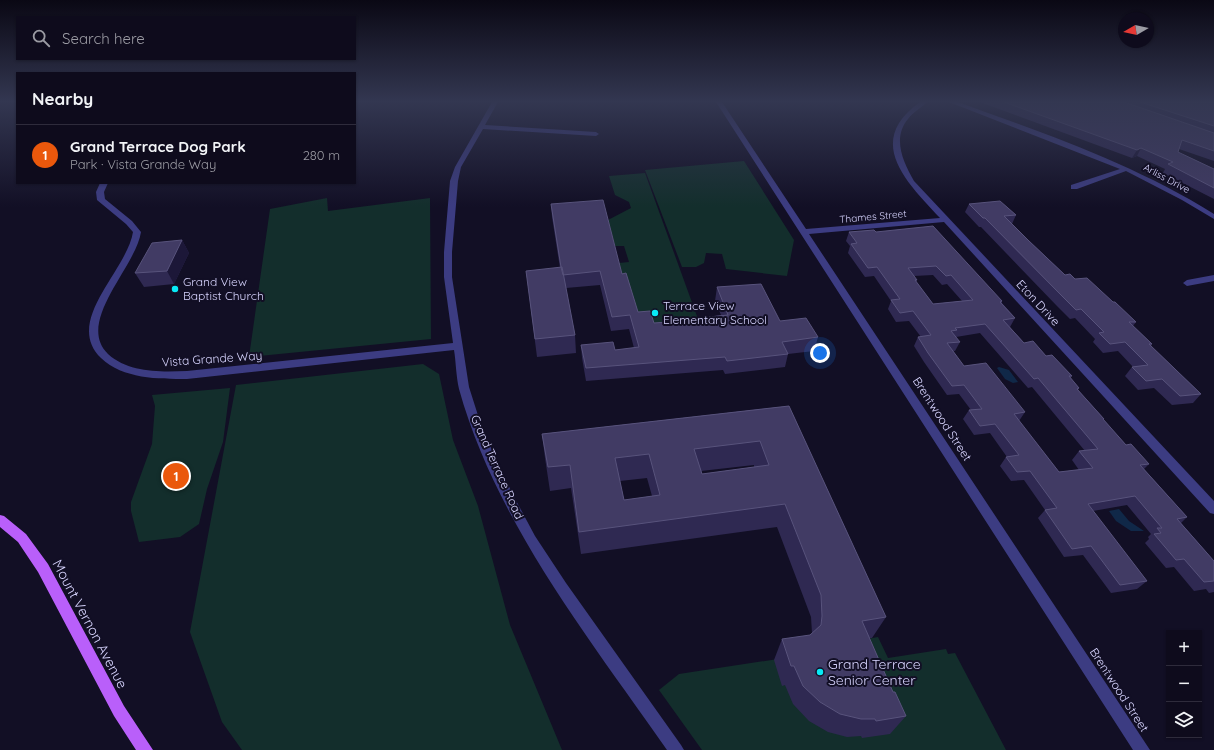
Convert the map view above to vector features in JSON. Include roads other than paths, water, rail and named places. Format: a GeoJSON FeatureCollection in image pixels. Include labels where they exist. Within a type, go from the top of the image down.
{"type":"FeatureCollection","features":[{"type":"Feature","properties":{"kind":"main road","name":"Mount Vernon Avenue"},"geometry":{"type":"LineString","coordinates":[[0,520],[22,538],[43,568],[119,711],[145,750]]}},
{"type":"Feature","properties":{"kind":"street","name":"Grand Terrace Road"},"geometry":{"type":"LineString","coordinates":[[476,137],[458,167],[454,181],[448,252],[448,277],[464,388],[477,428],[517,514],[561,587],[676,750]]}},
{"type":"Feature","properties":{"kind":"street","name":"Brentwood Street"},"geometry":{"type":"LineString","coordinates":[[742,137],[1142,750]]}},
{"type":"Feature","properties":{"kind":"street","name":"Eton Drive"},"geometry":{"type":"LineString","coordinates":[[897,137],[896,150],[902,168],[911,182],[944,220],[1214,509]]}},
{"type":"Feature","properties":{"kind":"street","name":"Arliss Drive"},"geometry":{"type":"LineString","coordinates":[[1043,137],[1126,169],[1172,191],[1214,217]]}},
{"type":"Feature","properties":{"kind":"street"},"geometry":{"type":"LineString","coordinates":[[1074,187],[1126,169]]}},
{"type":"Feature","properties":{"kind":"street","name":"Vista Grande Way"},"geometry":{"type":"LineString","coordinates":[[104,184],[100,192],[101,200],[108,208],[131,223],[137,232],[132,252],[94,319],[93,333],[96,346],[106,358],[124,368],[152,374],[187,375],[457,346]]}},
{"type":"Feature","properties":{"kind":"street","name":"Thames Street"},"geometry":{"type":"LineString","coordinates":[[804,232],[944,220]]}},
{"type":"Feature","properties":{"kind":"street"},"geometry":{"type":"LineString","coordinates":[[1187,283],[1214,278]]}},
{"type":"Feature","properties":{"kind":"water"},"geometry":{"type":"Polygon","coordinates":[[[999,367],[1009,370],[1018,382],[1013,383],[1005,379],[997,368],[999,367]]]}},
{"type":"Feature","properties":{"kind":"water"},"geometry":{"type":"Polygon","coordinates":[[[1119,509],[1129,521],[1144,531],[1131,531],[1116,521],[1109,511],[1119,509]]]}},
{"type":"Feature","properties":{"kind":"place","name":"Grand View Baptist Church"},"geometry":{"type":"Point","coordinates":[175,289]}},
{"type":"Feature","properties":{"kind":"place","name":"Terrace View Elementary School"},"geometry":{"type":"Point","coordinates":[655,313]}},
{"type":"Feature","properties":{"kind":"place","name":"Grand Terrace Dog Park"},"geometry":{"type":"Point","coordinates":[176,476]}},
{"type":"Feature","properties":{"kind":"place","name":"Grand Terrace Senior Center"},"geometry":{"type":"Point","coordinates":[820,672]}}]}
